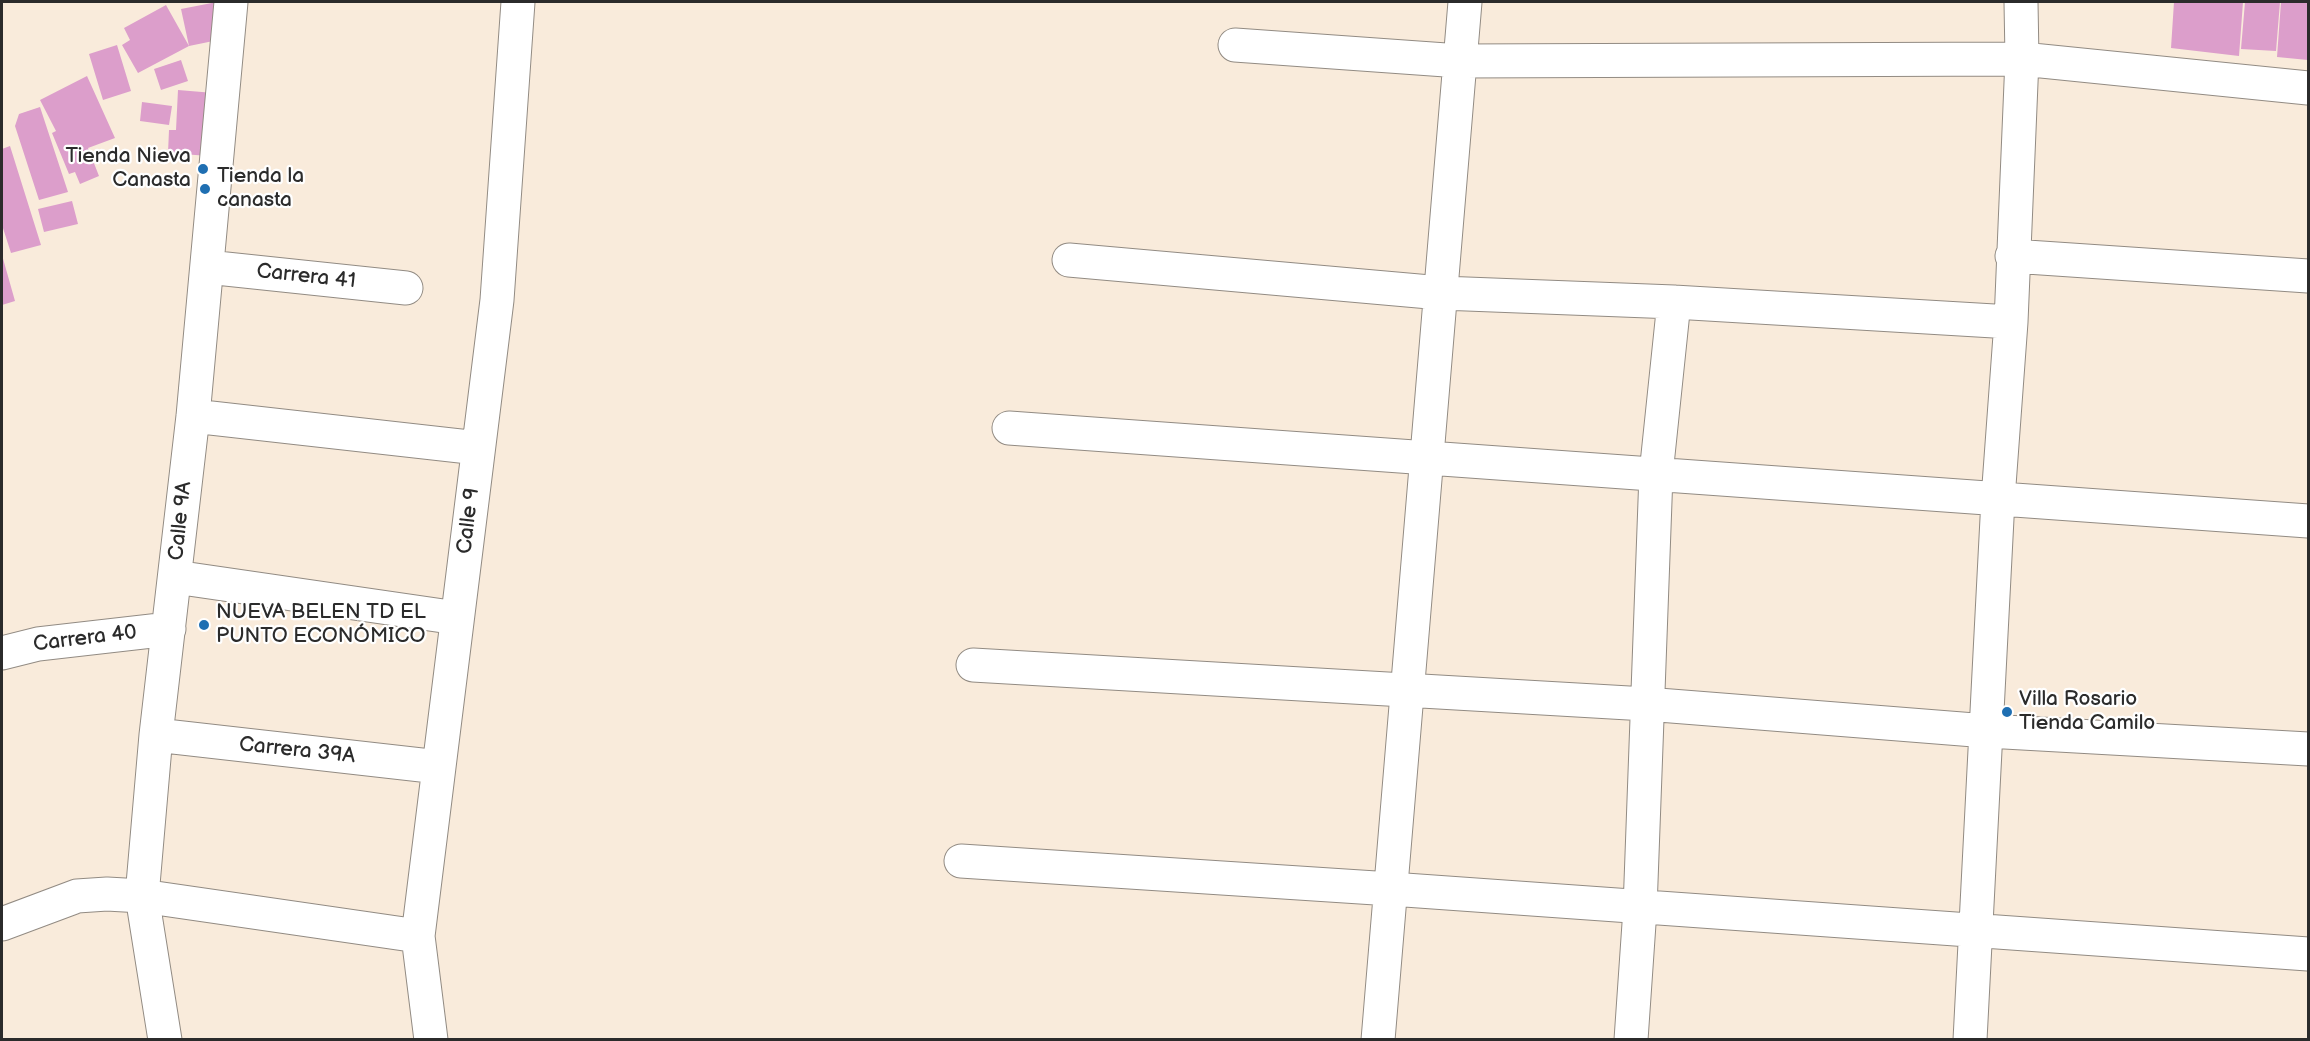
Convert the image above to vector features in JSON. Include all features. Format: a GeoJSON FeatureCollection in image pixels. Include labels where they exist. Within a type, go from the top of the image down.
{"type":"FeatureCollection","features":[{"type":"Feature","properties":{"kind":"street","name":"Calle 9A"},"geometry":{"type":"LineString","coordinates":[[165,1040],[141,896],[156,735],[193,416],[231,2]]}},
{"type":"Feature","properties":{"kind":"street","name":"Calle 9"},"geometry":{"type":"LineString","coordinates":[[431,1040],[418,936],[497,300],[518,2]]}},
{"type":"Feature","properties":{"kind":"street"},"geometry":{"type":"LineString","coordinates":[[1378,1040],[1465,2]]}},
{"type":"Feature","properties":{"kind":"street"},"geometry":{"type":"LineString","coordinates":[[1970,1040],[1998,499],[2011,322],[2022,59],[2020,2]]}},
{"type":"Feature","properties":{"kind":"street"},"geometry":{"type":"LineString","coordinates":[[1235,45],[1460,61],[2022,59],[2308,88]]}},
{"type":"Feature","properties":{"kind":"street"},"geometry":{"type":"LineString","coordinates":[[2012,256],[2308,276]]}},
{"type":"Feature","properties":{"kind":"street"},"geometry":{"type":"LineString","coordinates":[[1069,260],[1441,292],[1674,302],[2011,322]]}},
{"type":"Feature","properties":{"kind":"street","name":"Carrera 41"},"geometry":{"type":"LineString","coordinates":[[207,267],[406,288]]}},
{"type":"Feature","properties":{"kind":"street"},"geometry":{"type":"LineString","coordinates":[[1631,1040],[1640,909],[1656,474],[1674,302]]}},
{"type":"Feature","properties":{"kind":"street"},"geometry":{"type":"LineString","coordinates":[[193,416],[478,448]]}},
{"type":"Feature","properties":{"kind":"street"},"geometry":{"type":"LineString","coordinates":[[1009,428],[2308,522]]}},
{"type":"Feature","properties":{"kind":"street"},"geometry":{"type":"LineString","coordinates":[[175,577],[457,618]]}},
{"type":"Feature","properties":{"kind":"street","name":"Carrera 40"},"geometry":{"type":"LineString","coordinates":[[2,653],[38,644],[169,629]]}},
{"type":"Feature","properties":{"kind":"street"},"geometry":{"type":"LineString","coordinates":[[973,665],[1647,704],[1987,731],[2308,749]]}},
{"type":"Feature","properties":{"kind":"street","name":"Carrera 39A"},"geometry":{"type":"LineString","coordinates":[[156,735],[439,767]]}},
{"type":"Feature","properties":{"kind":"street"},"geometry":{"type":"LineString","coordinates":[[961,861],[2308,954]]}},
{"type":"Feature","properties":{"kind":"street"},"geometry":{"type":"LineString","coordinates":[[2,924],[78,896],[107,894],[141,896],[418,936]]}},
{"type":"Feature","properties":{"kind":"building"},"geometry":{"type":"Polygon","coordinates":[[[217,2],[223,39],[189,46],[181,9],[217,2]]]}},
{"type":"Feature","properties":{"kind":"building"},"geometry":{"type":"Polygon","coordinates":[[[2174,2],[2243,2],[2239,56],[2171,48],[2174,2]]]}},
{"type":"Feature","properties":{"kind":"building"},"geometry":{"type":"Polygon","coordinates":[[[2245,2],[2280,2],[2276,51],[2241,49],[2245,2]]]}},
{"type":"Feature","properties":{"kind":"building"},"geometry":{"type":"Polygon","coordinates":[[[2281,2],[2308,2],[2308,60],[2277,57],[2281,2]]]}},
{"type":"Feature","properties":{"kind":"building"},"geometry":{"type":"Polygon","coordinates":[[[166,5],[189,46],[138,73],[122,45],[130,40],[124,28],[166,5]]]}},
{"type":"Feature","properties":{"kind":"building"},"geometry":{"type":"Polygon","coordinates":[[[117,45],[131,91],[103,100],[89,54],[117,45]]]}},
{"type":"Feature","properties":{"kind":"building"},"geometry":{"type":"Polygon","coordinates":[[[181,60],[188,81],[161,90],[154,69],[181,60]]]}},
{"type":"Feature","properties":{"kind":"building"},"geometry":{"type":"Polygon","coordinates":[[[87,76],[115,138],[88,148],[99,176],[80,184],[75,172],[69,174],[52,133],[56,131],[40,100],[87,76]]]}},
{"type":"Feature","properties":{"kind":"building"},"geometry":{"type":"Polygon","coordinates":[[[178,90],[214,93],[209,156],[168,153],[169,130],[176,130],[178,90]]]}},
{"type":"Feature","properties":{"kind":"building"},"geometry":{"type":"Polygon","coordinates":[[[142,102],[172,106],[169,125],[140,121],[142,102]]]}},
{"type":"Feature","properties":{"kind":"building"},"geometry":{"type":"Polygon","coordinates":[[[40,107],[68,192],[39,200],[15,126],[19,114],[40,107]]]}},
{"type":"Feature","properties":{"kind":"building"},"geometry":{"type":"Polygon","coordinates":[[[10,146],[41,245],[11,253],[2,225],[2,149],[10,146]]]}},
{"type":"Feature","properties":{"kind":"building"},"geometry":{"type":"Polygon","coordinates":[[[72,201],[78,224],[44,232],[38,209],[72,201]]]}},
{"type":"Feature","properties":{"kind":"building"},"geometry":{"type":"Polygon","coordinates":[[[2,255],[15,301],[2,305],[2,255]]]}},
{"type":"Feature","properties":{"kind":"place","name":"Tienda Nieva Canasta"},"geometry":{"type":"Point","coordinates":[203,169]}},
{"type":"Feature","properties":{"kind":"place","name":"Tienda la canasta"},"geometry":{"type":"Point","coordinates":[205,189]}},
{"type":"Feature","properties":{"kind":"place","name":"NUEVA BELEN TD EL PUNTO ECONÓMICO"},"geometry":{"type":"Point","coordinates":[204,625]}},
{"type":"Feature","properties":{"kind":"place","name":"Villa Rosario Tienda Camilo"},"geometry":{"type":"Point","coordinates":[2007,712]}}]}
